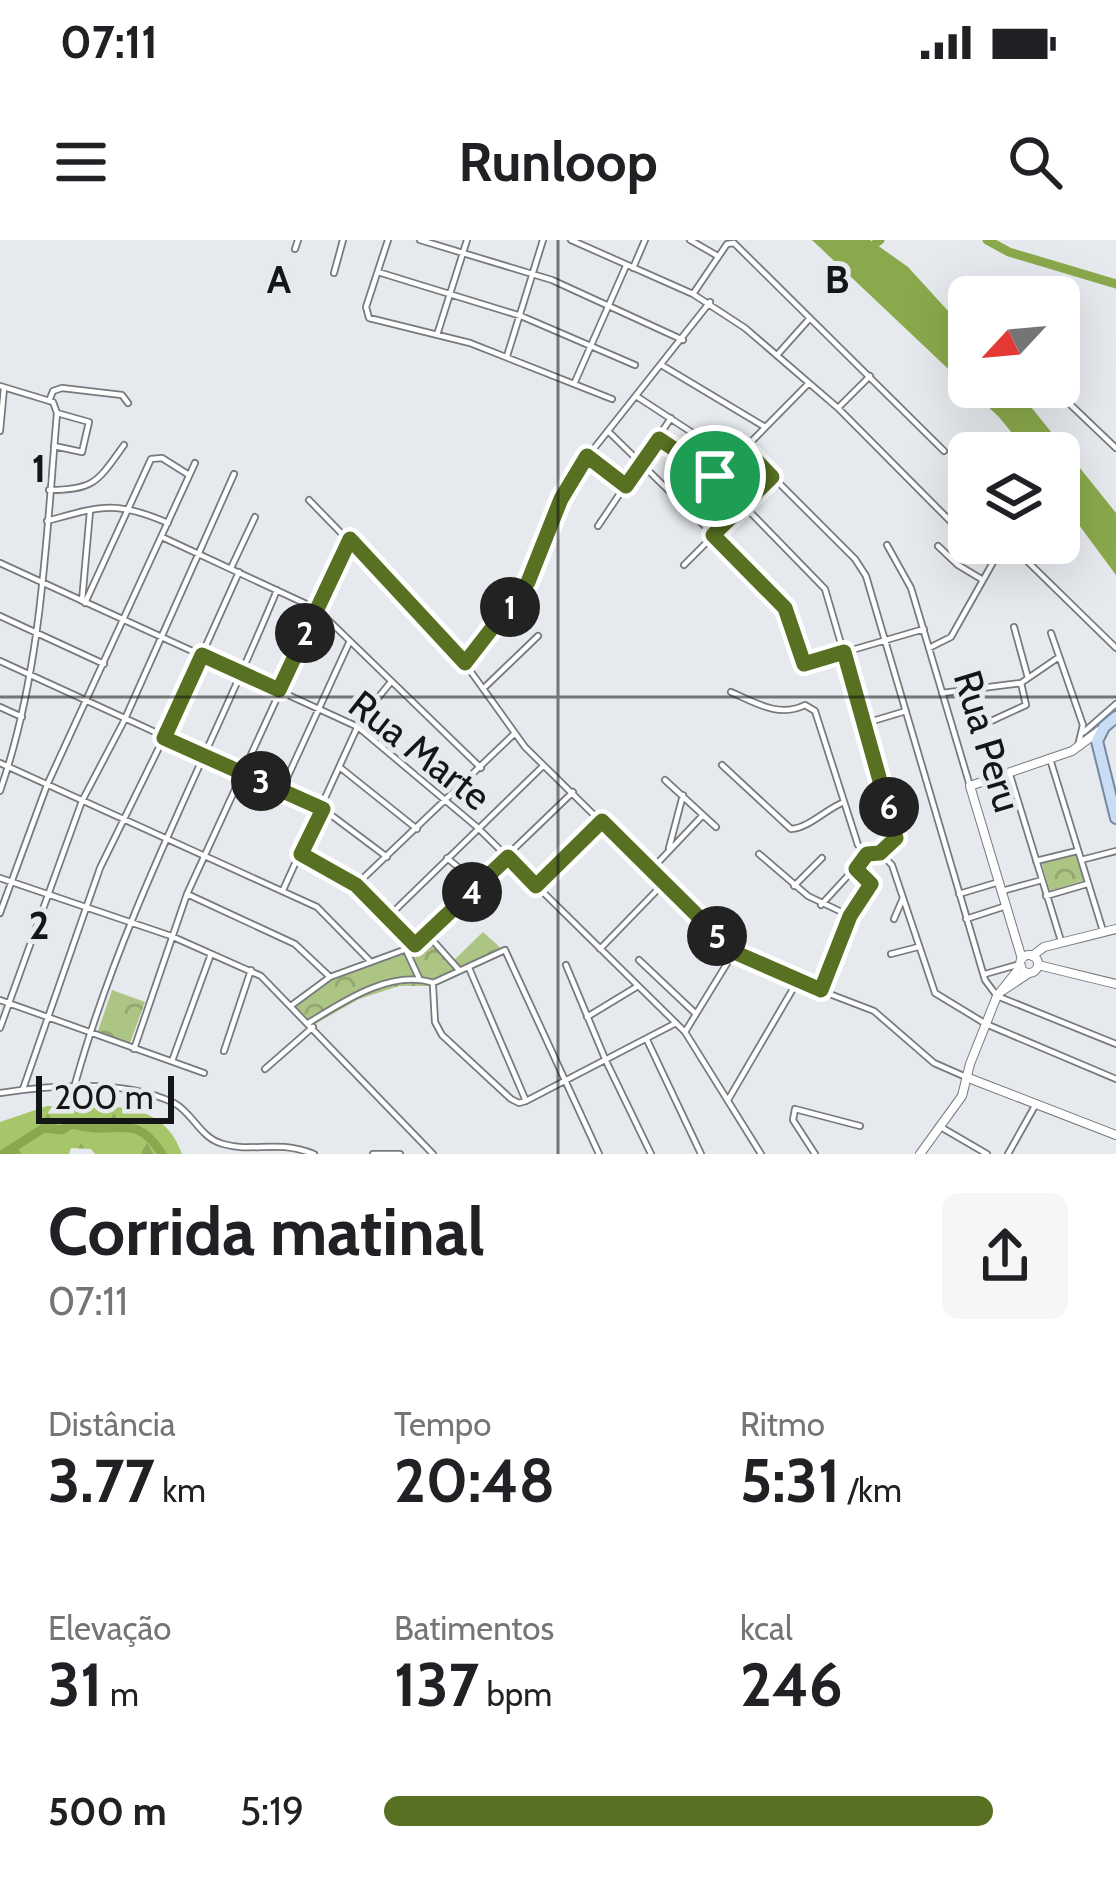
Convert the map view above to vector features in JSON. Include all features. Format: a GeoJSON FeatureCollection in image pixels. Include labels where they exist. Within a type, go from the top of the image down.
{"type":"FeatureCollection","features":[{"type":"Feature","properties":{"kind":"main road"},"geometry":{"type":"LineString","coordinates":[[1110,728],[1100,764],[1112,790],[1116,818]]}},
{"type":"Feature","properties":{"kind":"street"},"geometry":{"type":"LineString","coordinates":[[295,249],[298,240]]}},
{"type":"Feature","properties":{"kind":"street"},"geometry":{"type":"LineString","coordinates":[[334,272],[343,240]]}},
{"type":"Feature","properties":{"kind":"street"},"geometry":{"type":"LineString","coordinates":[[388,240],[365,313],[373,319],[507,356],[612,399]]}},
{"type":"Feature","properties":{"kind":"street"},"geometry":{"type":"LineString","coordinates":[[420,240],[533,274],[683,340]]}},
{"type":"Feature","properties":{"kind":"street"},"geometry":{"type":"LineString","coordinates":[[437,335],[466,240]]}},
{"type":"Feature","properties":{"kind":"street"},"geometry":{"type":"LineString","coordinates":[[507,356],[543,240]]}},
{"type":"Feature","properties":{"kind":"street"},"geometry":{"type":"LineString","coordinates":[[571,240],[710,302],[838,408],[948,517]]}},
{"type":"Feature","properties":{"kind":"street"},"geometry":{"type":"LineString","coordinates":[[574,384],[609,304],[645,240]]}},
{"type":"Feature","properties":{"kind":"street"},"geometry":{"type":"LineString","coordinates":[[690,240],[717,256]]}},
{"type":"Feature","properties":{"kind":"street"},"geometry":{"type":"LineString","coordinates":[[693,294],[717,256],[734,243],[944,451]]}},
{"type":"Feature","properties":{"kind":"street"},"geometry":{"type":"LineString","coordinates":[[378,272],[520,316],[635,365]]}},
{"type":"Feature","properties":{"kind":"street"},"geometry":{"type":"LineString","coordinates":[[465,663],[528,582],[555,514],[587,456],[710,302]]}},
{"type":"Feature","properties":{"kind":"street"},"geometry":{"type":"LineString","coordinates":[[778,354],[812,317]]}},
{"type":"Feature","properties":{"kind":"street"},"geometry":{"type":"LineString","coordinates":[[663,366],[764,427]]}},
{"type":"Feature","properties":{"kind":"street"},"geometry":{"type":"LineString","coordinates":[[838,408],[870,376]]}},
{"type":"Feature","properties":{"kind":"street"},"geometry":{"type":"LineString","coordinates":[[687,507],[809,383]]}},
{"type":"Feature","properties":{"kind":"street"},"geometry":{"type":"LineString","coordinates":[[0,430],[2,387],[52,403]]}},
{"type":"Feature","properties":{"kind":"street"},"geometry":{"type":"LineString","coordinates":[[0,791],[22,717],[43,584],[57,413],[53,391],[122,395],[128,403]]}},
{"type":"Feature","properties":{"kind":"street"},"geometry":{"type":"LineString","coordinates":[[636,396],[732,458]]}},
{"type":"Feature","properties":{"kind":"street"},"geometry":{"type":"LineString","coordinates":[[1074,408],[1116,448]]}},
{"type":"Feature","properties":{"kind":"street"},"geometry":{"type":"LineString","coordinates":[[54,446],[82,452],[89,422],[57,413]]}},
{"type":"Feature","properties":{"kind":"street"},"geometry":{"type":"LineString","coordinates":[[598,526],[671,418]]}},
{"type":"Feature","properties":{"kind":"street"},"geometry":{"type":"LineString","coordinates":[[608,430],[785,608],[804,664],[924,629]]}},
{"type":"Feature","properties":{"kind":"street"},"geometry":{"type":"LineString","coordinates":[[659,439],[715,476],[826,589],[896,834],[880,853],[867,854],[821,905]]}},
{"type":"Feature","properties":{"kind":"street"},"geometry":{"type":"LineString","coordinates":[[50,490],[92,486],[124,445]]}},
{"type":"Feature","properties":{"kind":"street"},"geometry":{"type":"LineString","coordinates":[[744,448],[862,568],[983,974],[999,994],[1116,1045]]}},
{"type":"Feature","properties":{"kind":"street"},"geometry":{"type":"LineString","coordinates":[[587,456],[626,486]]}},
{"type":"Feature","properties":{"kind":"street"},"geometry":{"type":"LineString","coordinates":[[84,602],[151,459],[162,458],[189,475]]}},
{"type":"Feature","properties":{"kind":"street"},"geometry":{"type":"LineString","coordinates":[[0,913],[47,785],[195,463]]}},
{"type":"Feature","properties":{"kind":"street"},"geometry":{"type":"LineString","coordinates":[[0,1028],[82,801],[163,639],[234,474]]}},
{"type":"Feature","properties":{"kind":"street"},"geometry":{"type":"LineString","coordinates":[[684,565],[772,477]]}},
{"type":"Feature","properties":{"kind":"street"},"geometry":{"type":"LineString","coordinates":[[309,500],[465,663],[514,734],[734,952],[874,1011],[928,1058],[966,1077],[1116,1135]]}},
{"type":"Feature","properties":{"kind":"street"},"geometry":{"type":"LineString","coordinates":[[47,521],[90,508],[127,506],[168,523]]}},
{"type":"Feature","properties":{"kind":"street"},"geometry":{"type":"LineString","coordinates":[[84,602],[90,508]]}},
{"type":"Feature","properties":{"kind":"street"},"geometry":{"type":"LineString","coordinates":[[231,568],[255,517]]}},
{"type":"Feature","properties":{"kind":"street"},"geometry":{"type":"LineString","coordinates":[[162,537],[316,609],[481,768]]}},
{"type":"Feature","properties":{"kind":"street"},"geometry":{"type":"LineString","coordinates":[[134,1048],[187,895],[350,539]]}},
{"type":"Feature","properties":{"kind":"street","name":"Rua Peru"},"geometry":{"type":"LineString","coordinates":[[886,545],[906,576],[924,629],[1027,964]]}},
{"type":"Feature","properties":{"kind":"street"},"geometry":{"type":"LineString","coordinates":[[938,546],[983,580]]}},
{"type":"Feature","properties":{"kind":"street","name":"Rua Marte"},"geometry":{"type":"LineString","coordinates":[[0,563],[358,727],[477,827],[685,1032],[761,1154]]}},
{"type":"Feature","properties":{"kind":"street"},"geometry":{"type":"LineString","coordinates":[[929,648],[951,637],[992,564]]}},
{"type":"Feature","properties":{"kind":"street"},"geometry":{"type":"LineString","coordinates":[[1029,564],[1116,648]]}},
{"type":"Feature","properties":{"kind":"street"},"geometry":{"type":"LineString","coordinates":[[23,1089],[123,818],[239,572]]}},
{"type":"Feature","properties":{"kind":"street"},"geometry":{"type":"LineString","coordinates":[[75,1084],[130,922],[277,590]]}},
{"type":"Feature","properties":{"kind":"street"},"geometry":{"type":"LineString","coordinates":[[0,616],[104,664]]}},
{"type":"Feature","properties":{"kind":"street"},"geometry":{"type":"LineString","coordinates":[[989,722],[1026,705],[1014,627]]}},
{"type":"Feature","properties":{"kind":"street"},"geometry":{"type":"LineString","coordinates":[[1051,633],[1083,725],[1078,748]]}},
{"type":"Feature","properties":{"kind":"street"},"geometry":{"type":"LineString","coordinates":[[484,688],[538,636]]}},
{"type":"Feature","properties":{"kind":"street"},"geometry":{"type":"LineString","coordinates":[[282,789],[349,643]]}},
{"type":"Feature","properties":{"kind":"street"},"geometry":{"type":"LineString","coordinates":[[942,693],[1025,680],[1059,657]]}},
{"type":"Feature","properties":{"kind":"street"},"geometry":{"type":"LineString","coordinates":[[0,662],[323,809],[387,857]]}},
{"type":"Feature","properties":{"kind":"street"},"geometry":{"type":"LineString","coordinates":[[283,890],[358,727],[391,682]]}},
{"type":"Feature","properties":{"kind":"street"},"geometry":{"type":"LineString","coordinates":[[731,692],[787,712],[805,705],[815,710],[858,845],[867,854]]}},
{"type":"Feature","properties":{"kind":"street"},"geometry":{"type":"LineString","coordinates":[[1082,733],[1116,704]]}},
{"type":"Feature","properties":{"kind":"street"},"geometry":{"type":"LineString","coordinates":[[0,707],[22,717]]}},
{"type":"Feature","properties":{"kind":"street"},"geometry":{"type":"LineString","coordinates":[[866,723],[905,711]]}},
{"type":"Feature","properties":{"kind":"street"},"geometry":{"type":"LineString","coordinates":[[970,785],[1078,748],[1110,728]]}},
{"type":"Feature","properties":{"kind":"street"},"geometry":{"type":"LineString","coordinates":[[356,885],[514,734]]}},
{"type":"Feature","properties":{"kind":"street"},"geometry":{"type":"LineString","coordinates":[[1050,759],[1103,932]]}},
{"type":"Feature","properties":{"kind":"street"},"geometry":{"type":"LineString","coordinates":[[0,763],[283,890],[328,915],[370,961]]}},
{"type":"Feature","properties":{"kind":"street"},"geometry":{"type":"LineString","coordinates":[[388,916],[544,765]]}},
{"type":"Feature","properties":{"kind":"street"},"geometry":{"type":"LineString","coordinates":[[722,765],[791,829],[800,829],[844,802]]}},
{"type":"Feature","properties":{"kind":"street"},"geometry":{"type":"LineString","coordinates":[[341,768],[417,829]]}},
{"type":"Feature","properties":{"kind":"street"},"geometry":{"type":"LineString","coordinates":[[1010,773],[1061,941]]}},
{"type":"Feature","properties":{"kind":"street"},"geometry":{"type":"LineString","coordinates":[[665,780],[716,827]]}},
{"type":"Feature","properties":{"kind":"street"},"geometry":{"type":"LineString","coordinates":[[292,1005],[330,977],[415,945],[573,792]]}},
{"type":"Feature","properties":{"kind":"street"},"geometry":{"type":"LineString","coordinates":[[668,852],[683,795]]}},
{"type":"Feature","properties":{"kind":"street"},"geometry":{"type":"LineString","coordinates":[[651,871],[704,815]]}},
{"type":"Feature","properties":{"kind":"street"},"geometry":{"type":"LineString","coordinates":[[536,886],[602,821]]}},
{"type":"Feature","properties":{"kind":"street"},"geometry":{"type":"LineString","coordinates":[[1036,861],[1077,850]]}},
{"type":"Feature","properties":{"kind":"street"},"geometry":{"type":"LineString","coordinates":[[1080,860],[1116,851]]}},
{"type":"Feature","properties":{"kind":"street"},"geometry":{"type":"LineString","coordinates":[[880,853],[892,866],[932,988],[949,1004],[986,1024],[1116,1079]]}},
{"type":"Feature","properties":{"kind":"street"},"geometry":{"type":"LineString","coordinates":[[301,854],[356,885],[415,945]]}},
{"type":"Feature","properties":{"kind":"street"},"geometry":{"type":"LineString","coordinates":[[760,854],[821,905],[850,916]]}},
{"type":"Feature","properties":{"kind":"street"},"geometry":{"type":"LineString","coordinates":[[447,858],[480,885]]}},
{"type":"Feature","properties":{"kind":"street"},"geometry":{"type":"LineString","coordinates":[[794,886],[822,858]]}},
{"type":"Feature","properties":{"kind":"street"},"geometry":{"type":"LineString","coordinates":[[821,990],[850,916],[871,884],[856,869]]}},
{"type":"Feature","properties":{"kind":"street"},"geometry":{"type":"LineString","coordinates":[[0,878],[171,936],[251,970],[292,1005],[433,1154]]}},
{"type":"Feature","properties":{"kind":"street"},"geometry":{"type":"LineString","coordinates":[[959,894],[1042,880]]}},
{"type":"Feature","properties":{"kind":"street"},"geometry":{"type":"LineString","coordinates":[[600,949],[663,883]]}},
{"type":"Feature","properties":{"kind":"street"},"geometry":{"type":"LineString","coordinates":[[1046,896],[1087,884]]}},
{"type":"Feature","properties":{"kind":"street"},"geometry":{"type":"LineString","coordinates":[[187,895],[295,944],[330,977]]}},
{"type":"Feature","properties":{"kind":"street"},"geometry":{"type":"LineString","coordinates":[[894,919],[903,898]]}},
{"type":"Feature","properties":{"kind":"street"},"geometry":{"type":"LineString","coordinates":[[966,919],[1006,906]]}},
{"type":"Feature","properties":{"kind":"street"},"geometry":{"type":"LineString","coordinates":[[959,1100],[999,994],[1044,946],[1116,928]]}},
{"type":"Feature","properties":{"kind":"street"},"geometry":{"type":"LineString","coordinates":[[427,934],[460,971]]}},
{"type":"Feature","properties":{"kind":"street"},"geometry":{"type":"LineString","coordinates":[[892,954],[918,947]]}},
{"type":"Feature","properties":{"kind":"street"},"geometry":{"type":"LineString","coordinates":[[406,950],[419,978]]}},
{"type":"Feature","properties":{"kind":"street"},"geometry":{"type":"LineString","coordinates":[[265,1069],[311,1025],[375,988],[419,978],[434,983],[506,950],[598,1154]]}},
{"type":"Feature","properties":{"kind":"street"},"geometry":{"type":"LineString","coordinates":[[685,1032],[734,952]]}},
{"type":"Feature","properties":{"kind":"street"},"geometry":{"type":"LineString","coordinates":[[172,1061],[212,953]]}},
{"type":"Feature","properties":{"kind":"street"},"geometry":{"type":"LineString","coordinates":[[639,960],[697,1015]]}},
{"type":"Feature","properties":{"kind":"street"},"geometry":{"type":"LineString","coordinates":[[983,974],[1027,964],[1116,984]]}},
{"type":"Feature","properties":{"kind":"street"},"geometry":{"type":"LineString","coordinates":[[566,965],[651,1154]]}},
{"type":"Feature","properties":{"kind":"street"},"geometry":{"type":"LineString","coordinates":[[469,968],[526,1101]]}},
{"type":"Feature","properties":{"kind":"street"},"geometry":{"type":"LineString","coordinates":[[224,1051],[251,970]]}},
{"type":"Feature","properties":{"kind":"street"},"geometry":{"type":"LineString","coordinates":[[728,1100],[796,982]]}},
{"type":"Feature","properties":{"kind":"street"},"geometry":{"type":"LineString","coordinates":[[434,983],[435,1022],[442,1035],[519,1103],[676,1023]]}},
{"type":"Feature","properties":{"kind":"street"},"geometry":{"type":"LineString","coordinates":[[586,1017],[638,986]]}},
{"type":"Feature","properties":{"kind":"street"},"geometry":{"type":"LineString","coordinates":[[0,1000],[204,1073]]}},
{"type":"Feature","properties":{"kind":"street"},"geometry":{"type":"LineString","coordinates":[[647,1040],[701,1154]]}},
{"type":"Feature","properties":{"kind":"street"},"geometry":{"type":"LineString","coordinates":[[920,1154],[970,1086],[983,1083]]}},
{"type":"Feature","properties":{"kind":"street"},"geometry":{"type":"LineString","coordinates":[[0,1093],[75,1084],[170,1101],[219,1143],[277,1144],[314,1154]]}},
{"type":"Feature","properties":{"kind":"street"},"geometry":{"type":"LineString","coordinates":[[1008,1154],[1036,1103]]}},
{"type":"Feature","properties":{"kind":"street"},"geometry":{"type":"LineString","coordinates":[[815,1154],[793,1120],[795,1109],[860,1126]]}},
{"type":"Feature","properties":{"kind":"street"},"geometry":{"type":"LineString","coordinates":[[939,1126],[987,1154]]}},
{"type":"Feature","properties":{"kind":"street"},"geometry":{"type":"LineString","coordinates":[[373,1154],[400,1154]]}},
{"type":"Feature","properties":{"kind":"green space"},"geometry":{"type":"Polygon","coordinates":[[[1076,852],[1085,880],[1050,891],[1041,861],[1076,852]]]}},
{"type":"Feature","properties":{"kind":"green space"},"geometry":{"type":"Polygon","coordinates":[[[483,932],[504,951],[434,986],[399,986],[359,999],[308,1028],[288,1006],[327,981],[407,953],[427,936],[451,963],[483,932]]]}},
{"type":"Feature","properties":{"kind":"green space"},"geometry":{"type":"Polygon","coordinates":[[[112,990],[145,1002],[130,1043],[98,1031],[112,990]]]}},
{"type":"Feature","properties":{"kind":"green space"},"geometry":{"type":"Polygon","coordinates":[[[47,1106],[107,1106],[144,1113],[160,1121],[182,1154],[95,1154],[91,1149],[71,1148],[69,1154],[0,1154],[0,1122],[47,1106]]]}},
{"type":"Feature","properties":{"kind":"shaded area"},"geometry":{"type":"Polygon","coordinates":[[[812,240],[870,240],[908,267],[948,311],[948,369],[812,240]]]}},
{"type":"Feature","properties":{"kind":"shaded area"},"geometry":{"type":"Polygon","coordinates":[[[989,408],[1032,408],[1051,432],[1011,432],[989,408]]]}},
{"type":"Feature","properties":{"kind":"shaded area"},"geometry":{"type":"Polygon","coordinates":[[[1080,468],[1116,513],[1116,575],[1080,526],[1080,468]]]}},
{"type":"Feature","properties":{"kind":"waterway"},"geometry":{"type":"LineString","coordinates":[[876,243],[880,240]]}},
{"type":"Feature","properties":{"kind":"waterway"},"geometry":{"type":"LineString","coordinates":[[987,240],[1009,252],[1116,284]]}},
{"type":"Feature","properties":{"kind":"waterway"},"geometry":{"type":"LineString","coordinates":[[3,1154],[44,1128],[62,1130],[72,1124],[133,1128],[152,1140],[162,1154]]}},
{"type":"Feature","properties":{"kind":"route"},"geometry":{"type":"LineString","coordinates":[[659,439],[715,476],[744,448],[772,477],[713,535],[785,608],[804,664],[844,652],[895,828],[893,842],[880,853],[867,854],[856,869],[871,884],[850,916],[821,990],[734,952],[602,821],[536,886],[508,857],[415,945],[356,885],[301,854],[323,809],[164,738],[202,655],[279,690],[350,539],[465,663],[528,582],[561,499],[587,456],[626,486],[659,439]]}}]}
